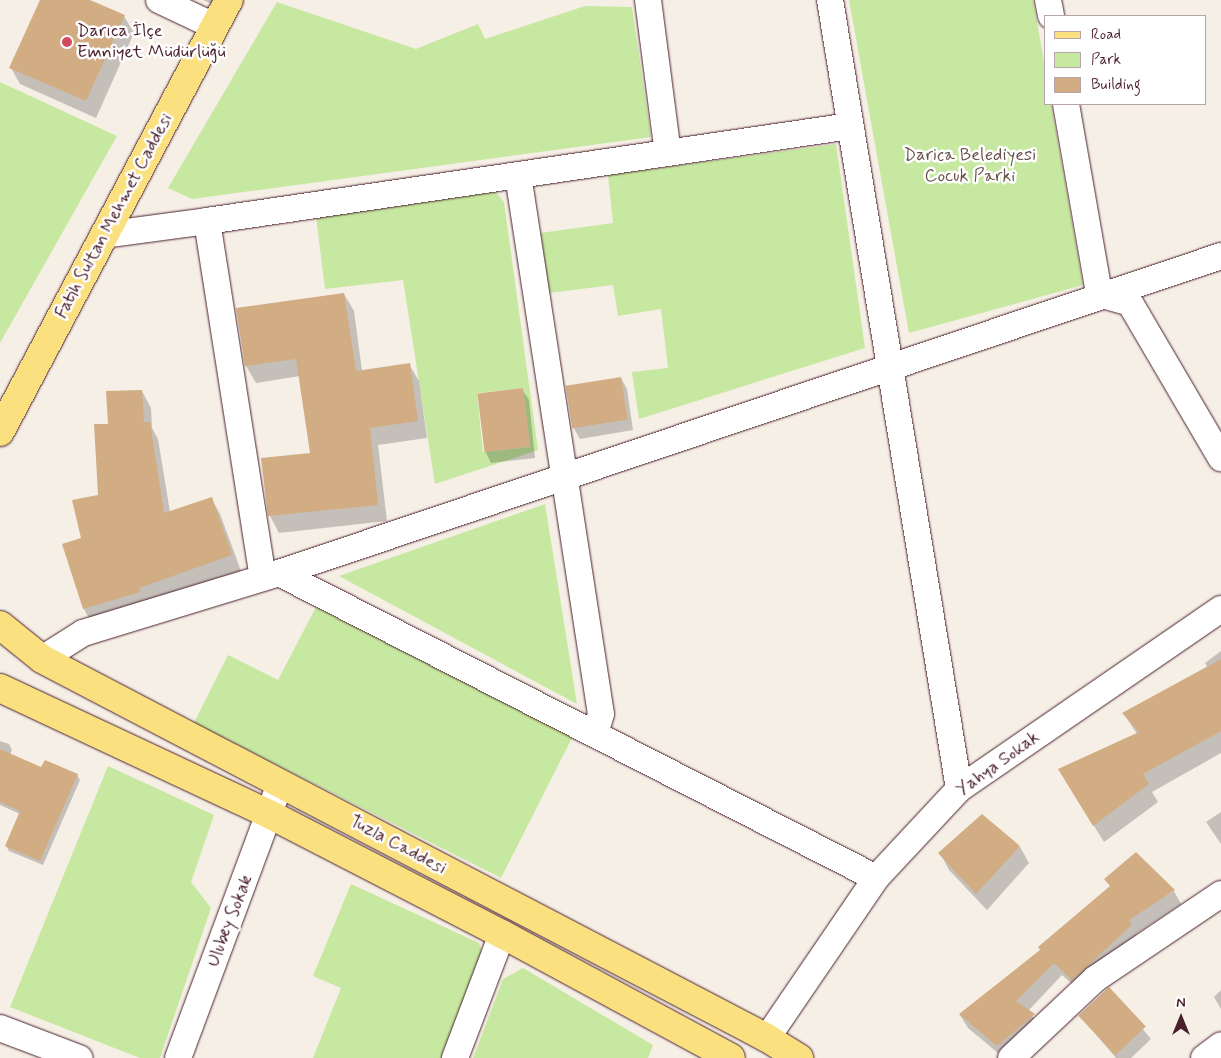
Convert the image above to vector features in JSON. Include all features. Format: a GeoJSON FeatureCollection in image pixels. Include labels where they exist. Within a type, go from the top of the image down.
{"type":"FeatureCollection","features":[{"type":"Feature","properties":{"kind":"main road","name":"Fatih Sultan Mehmet Caddesi"},"geometry":{"type":"LineString","coordinates":[[0,432],[229,0]]}},
{"type":"Feature","properties":{"kind":"main road","name":"Tuzla Caddesi"},"geometry":{"type":"LineString","coordinates":[[0,626],[42,659],[767,1038],[799,1058]]}},
{"type":"Feature","properties":{"kind":"main road","name":"Tuzla Caddesi"},"geometry":{"type":"LineString","coordinates":[[0,688],[271,815],[502,934],[732,1058]]}},
{"type":"Feature","properties":{"kind":"street"},"geometry":{"type":"LineString","coordinates":[[159,0],[214,26]]}},
{"type":"Feature","properties":{"kind":"street"},"geometry":{"type":"LineString","coordinates":[[648,0],[668,153]]}},
{"type":"Feature","properties":{"kind":"street"},"geometry":{"type":"LineString","coordinates":[[830,0],[959,789]]}},
{"type":"Feature","properties":{"kind":"street"},"geometry":{"type":"LineString","coordinates":[[1048,0],[1051,15]]}},
{"type":"Feature","properties":{"kind":"street"},"geometry":{"type":"LineString","coordinates":[[1066,105],[1099,294]]}},
{"type":"Feature","properties":{"kind":"street"},"geometry":{"type":"LineString","coordinates":[[104,235],[207,222],[850,126]]}},
{"type":"Feature","properties":{"kind":"street"},"geometry":{"type":"LineString","coordinates":[[518,175],[601,714],[595,734]]}},
{"type":"Feature","properties":{"kind":"street"},"geometry":{"type":"LineString","coordinates":[[207,222],[271,576]]}},
{"type":"Feature","properties":{"kind":"street"},"geometry":{"type":"LineString","coordinates":[[42,659],[83,633],[271,576],[1099,294],[1221,256]]}},
{"type":"Feature","properties":{"kind":"street"},"geometry":{"type":"LineString","coordinates":[[1099,294],[1130,303],[1221,458]]}},
{"type":"Feature","properties":{"kind":"street"},"geometry":{"type":"LineString","coordinates":[[271,576],[595,734],[876,878]]}},
{"type":"Feature","properties":{"kind":"street","name":"Yahya Sokak"},"geometry":{"type":"LineString","coordinates":[[767,1038],[876,878],[959,789],[1221,610]]}},
{"type":"Feature","properties":{"kind":"street","name":"Ulubey Sokak"},"geometry":{"type":"LineString","coordinates":[[178,1058],[271,815],[280,783]]}},
{"type":"Feature","properties":{"kind":"street"},"geometry":{"type":"LineString","coordinates":[[1011,1058],[1095,979],[1221,894]]}},
{"type":"Feature","properties":{"kind":"street"},"geometry":{"type":"LineString","coordinates":[[455,1058],[502,934]]}},
{"type":"Feature","properties":{"kind":"street"},"geometry":{"type":"LineString","coordinates":[[0,1028],[79,1058]]}},
{"type":"Feature","properties":{"kind":"street"},"geometry":{"type":"LineString","coordinates":[[1204,1058],[1221,1045]]}},
{"type":"Feature","properties":{"kind":"green space","name":"Darica Belediyesi Cocuk Parki"},"geometry":{"type":"Polygon","coordinates":[[[849,0],[1033,0],[1044,61],[1044,105],[1051,105],[1083,285],[909,333],[849,0]]]}},
{"type":"Feature","properties":{"kind":"green space"},"geometry":{"type":"Polygon","coordinates":[[[277,2],[416,49],[478,24],[485,39],[585,6],[632,7],[651,137],[192,199],[168,188],[277,2]]]}},
{"type":"Feature","properties":{"kind":"green space"},"geometry":{"type":"Polygon","coordinates":[[[0,82],[117,136],[0,343],[0,82]]]}},
{"type":"Feature","properties":{"kind":"green space"},"geometry":{"type":"Polygon","coordinates":[[[836,144],[865,348],[639,419],[632,372],[668,368],[661,309],[618,316],[613,285],[549,293],[540,233],[613,223],[608,175],[836,144]]]}},
{"type":"Feature","properties":{"kind":"green space"},"geometry":{"type":"Polygon","coordinates":[[[494,190],[504,202],[538,450],[435,484],[403,280],[325,289],[316,217],[494,190]],[[523,388],[477,393],[483,452],[530,447],[523,388]]]}},
{"type":"Feature","properties":{"kind":"green space"},"geometry":{"type":"Polygon","coordinates":[[[545,504],[577,704],[339,576],[545,504]]]}},
{"type":"Feature","properties":{"kind":"green space"},"geometry":{"type":"Polygon","coordinates":[[[316,607],[573,736],[501,878],[194,723],[228,655],[278,680],[316,607]]]}},
{"type":"Feature","properties":{"kind":"green space"},"geometry":{"type":"Polygon","coordinates":[[[108,766],[214,815],[191,882],[211,908],[160,1058],[140,1058],[10,1007],[108,766]]]}},
{"type":"Feature","properties":{"kind":"green space"},"geometry":{"type":"Polygon","coordinates":[[[351,884],[479,943],[483,954],[444,1058],[313,1058],[341,988],[313,976],[351,884]]]}},
{"type":"Feature","properties":{"kind":"green space"},"geometry":{"type":"Polygon","coordinates":[[[523,968],[653,1045],[648,1058],[473,1058],[503,979],[523,968]]]}},
{"type":"Feature","properties":{"kind":"building","name":"Darıca İlçe Emniyet Müdürlüğü"},"geometry":{"type":"Polygon","coordinates":[[[40,0],[90,0],[125,15],[86,101],[9,68],[40,0]]]}},
{"type":"Feature","properties":{"kind":"building"},"geometry":{"type":"Polygon","coordinates":[[[344,293],[356,371],[410,363],[418,421],[370,428],[378,505],[268,516],[261,458],[310,453],[296,359],[245,366],[236,308],[344,293]]]}},
{"type":"Feature","properties":{"kind":"building"},"geometry":{"type":"Polygon","coordinates":[[[621,377],[628,419],[572,428],[566,386],[621,377]]]}},
{"type":"Feature","properties":{"kind":"building"},"geometry":{"type":"Polygon","coordinates":[[[523,388],[530,447],[485,452],[477,394],[523,388]]]}},
{"type":"Feature","properties":{"kind":"building"},"geometry":{"type":"Polygon","coordinates":[[[142,390],[144,422],[150,422],[164,513],[212,497],[232,555],[139,588],[140,592],[83,609],[62,544],[81,538],[72,500],[98,495],[94,424],[108,424],[106,391],[142,390]]]}},
{"type":"Feature","properties":{"kind":"building"},"geometry":{"type":"Polygon","coordinates":[[[1221,659],[1221,731],[1143,774],[1149,784],[1093,826],[1058,769],[1139,732],[1122,713],[1221,659]]]}},
{"type":"Feature","properties":{"kind":"building"},"geometry":{"type":"Polygon","coordinates":[[[0,749],[41,767],[45,760],[78,774],[40,861],[5,846],[20,811],[0,802],[0,749]]]}},
{"type":"Feature","properties":{"kind":"building"},"geometry":{"type":"Polygon","coordinates":[[[982,814],[1020,846],[976,894],[938,853],[982,814]]]}},
{"type":"Feature","properties":{"kind":"building"},"geometry":{"type":"Polygon","coordinates":[[[1136,852],[1175,890],[1129,920],[1132,925],[1072,980],[1054,963],[1016,1001],[1035,1014],[997,1046],[959,1014],[1040,950],[1038,947],[1110,886],[1104,879],[1136,852]]]}},
{"type":"Feature","properties":{"kind":"building"},"geometry":{"type":"Polygon","coordinates":[[[1109,987],[1146,1026],[1115,1055],[1078,1016],[1109,987]]]}},
{"type":"Feature","properties":{"kind":"place","name":"Darıca İlçe Emniyet Müdürlüğü"},"geometry":{"type":"Point","coordinates":[67,42]}}]}
